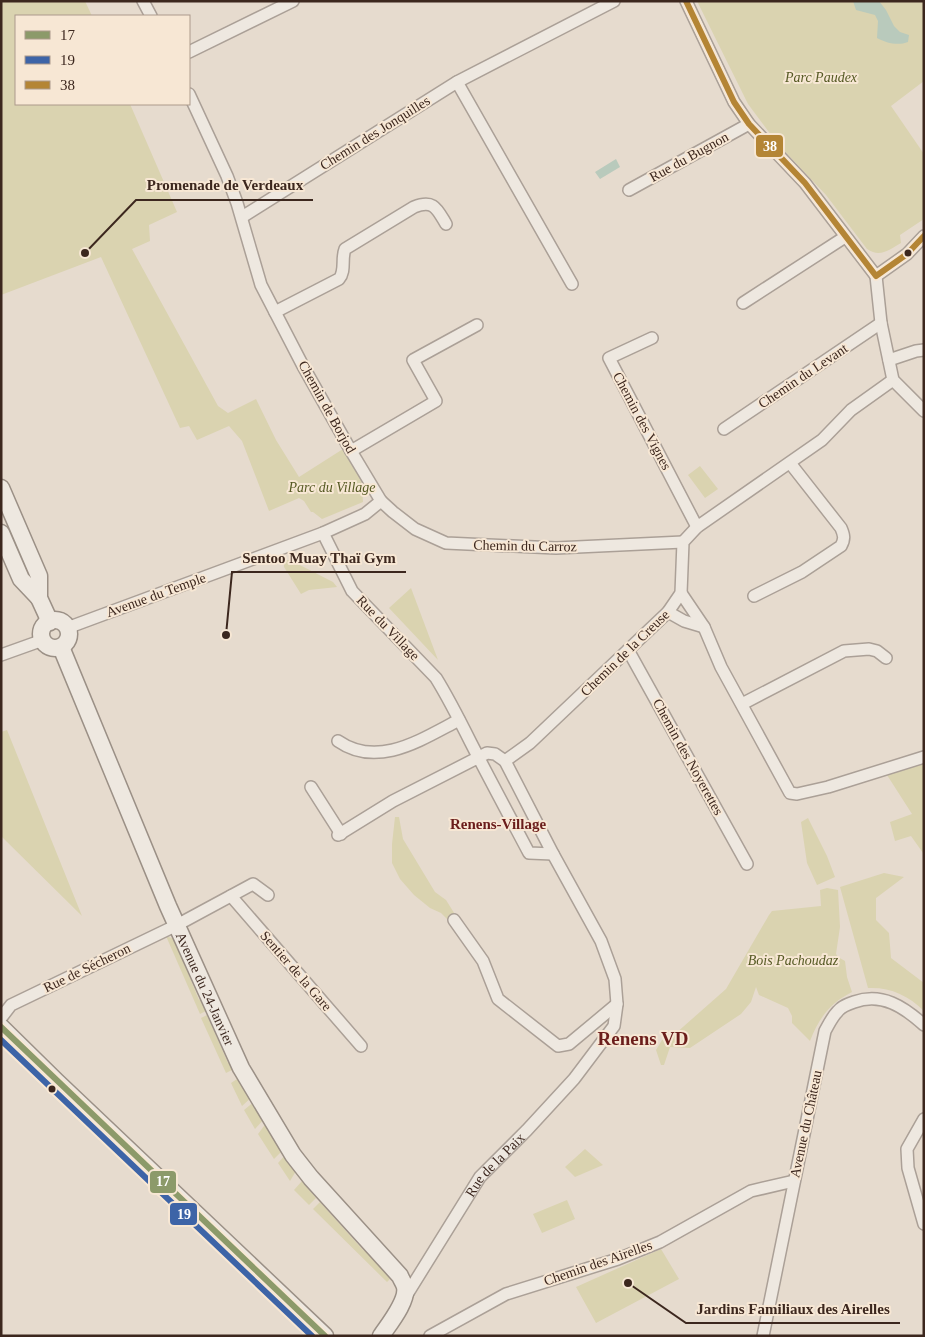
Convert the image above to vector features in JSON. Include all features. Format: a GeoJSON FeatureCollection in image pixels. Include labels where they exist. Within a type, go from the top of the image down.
{"type":"FeatureCollection","features":[{"type":"Feature","properties":{"kind":"street"},"geometry":{"type":"LineString","coordinates":[[143,1],[150,15]]}},
{"type":"Feature","properties":{"kind":"street"},"geometry":{"type":"LineString","coordinates":[[190,52],[293,1]]}},
{"type":"Feature","properties":{"kind":"street","name":"Chemin des Jonquilles"},"geometry":{"type":"LineString","coordinates":[[242,217],[457,82],[614,1]]}},
{"type":"Feature","properties":{"kind":"street"},"geometry":{"type":"LineString","coordinates":[[686,1],[734,102],[749,124],[805,183],[876,276],[881,323],[893,380],[924,411]]}},
{"type":"Feature","properties":{"kind":"street"},"geometry":{"type":"LineString","coordinates":[[457,82],[572,284]]}},
{"type":"Feature","properties":{"kind":"street","name":"Chemin de Borjod"},"geometry":{"type":"LineString","coordinates":[[190,96],[227,176],[242,217],[261,285],[303,366],[381,501]]}},
{"type":"Feature","properties":{"kind":"street","name":"Rue du Bugnon"},"geometry":{"type":"LineString","coordinates":[[629,190],[749,124]]}},
{"type":"Feature","properties":{"kind":"street"},"geometry":{"type":"LineString","coordinates":[[275,312],[339,279],[342,276],[345,249],[414,207],[421,204],[437,207],[446,224]]}},
{"type":"Feature","properties":{"kind":"street"},"geometry":{"type":"LineString","coordinates":[[742,303],[846,236]]}},
{"type":"Feature","properties":{"kind":"street"},"geometry":{"type":"LineString","coordinates":[[876,276],[893,265],[924,236]]}},
{"type":"Feature","properties":{"kind":"street"},"geometry":{"type":"LineString","coordinates":[[912,249],[924,247]]}},
{"type":"Feature","properties":{"kind":"street","name":"Chemin du Levant"},"geometry":{"type":"LineString","coordinates":[[724,429],[881,323]]}},
{"type":"Feature","properties":{"kind":"street"},"geometry":{"type":"LineString","coordinates":[[351,451],[436,401],[412,360],[477,325]]}},
{"type":"Feature","properties":{"kind":"street","name":"Chemin des Vignes"},"geometry":{"type":"LineString","coordinates":[[652,338],[609,358],[698,527]]}},
{"type":"Feature","properties":{"kind":"street"},"geometry":{"type":"LineString","coordinates":[[889,360],[924,350]]}},
{"type":"Feature","properties":{"kind":"street"},"geometry":{"type":"LineString","coordinates":[[893,380],[851,410],[822,440],[698,527],[683,542],[681,593],[704,627],[721,668],[790,793],[797,794],[828,787],[924,757]]}},
{"type":"Feature","properties":{"kind":"street"},"geometry":{"type":"LineString","coordinates":[[754,596],[802,572],[841,546],[844,538],[841,528],[790,463]]}},
{"type":"Feature","properties":{"kind":"street"},"geometry":{"type":"LineString","coordinates":[[1,488],[39,576],[39,598]]}},
{"type":"Feature","properties":{"kind":"street","name":"Avenue du Temple"},"geometry":{"type":"LineString","coordinates":[[68,628],[324,533],[364,514],[381,501]]}},
{"type":"Feature","properties":{"kind":"street","name":"Chemin du Carroz"},"geometry":{"type":"LineString","coordinates":[[381,501],[415,529],[446,543],[556,548],[683,542]]}},
{"type":"Feature","properties":{"kind":"street"},"geometry":{"type":"LineString","coordinates":[[1,533],[21,579],[39,598],[50,622]]}},
{"type":"Feature","properties":{"kind":"street","name":"Rue du Village"},"geometry":{"type":"LineString","coordinates":[[324,533],[352,591],[436,678],[529,853],[553,854]]}},
{"type":"Feature","properties":{"kind":"street","name":"Chemin de la Creuse"},"geometry":{"type":"LineString","coordinates":[[504,761],[530,743],[628,650],[668,612],[681,593]]}},
{"type":"Feature","properties":{"kind":"street"},"geometry":{"type":"LineString","coordinates":[[668,612],[684,621],[704,627]]}},
{"type":"Feature","properties":{"kind":"street"},"geometry":{"type":"LineString","coordinates":[[50,622],[62,622],[68,628],[69,637],[61,647],[48,646],[43,640],[42,631],[50,622]]}},
{"type":"Feature","properties":{"kind":"street"},"geometry":{"type":"LineString","coordinates":[[1,655],[43,640]]}},
{"type":"Feature","properties":{"kind":"street","name":"Avenue du 24-Janvier"},"geometry":{"type":"LineString","coordinates":[[61,647],[177,925],[241,1068],[293,1155],[311,1178],[400,1276],[405,1286],[406,1296]]}},
{"type":"Feature","properties":{"kind":"street"},"geometry":{"type":"LineString","coordinates":[[742,704],[844,650],[869,649],[877,651],[886,658]]}},
{"type":"Feature","properties":{"kind":"street","name":"Chemin des Noyerettes"},"geometry":{"type":"LineString","coordinates":[[628,650],[748,864]]}},
{"type":"Feature","properties":{"kind":"street"},"geometry":{"type":"LineString","coordinates":[[338,740],[349,749],[368,754],[390,751],[406,746],[459,720]]}},
{"type":"Feature","properties":{"kind":"street"},"geometry":{"type":"LineString","coordinates":[[311,788],[339,835],[393,801],[479,757],[495,754],[504,761]]}},
{"type":"Feature","properties":{"kind":"street","name":"Rue de la Paix"},"geometry":{"type":"LineString","coordinates":[[381,1336],[480,1177],[574,1079],[614,1026],[617,1004],[615,979],[601,941],[504,761]]}},
{"type":"Feature","properties":{"kind":"street"},"geometry":{"type":"LineString","coordinates":[[177,925],[253,884],[268,895]]}},
{"type":"Feature","properties":{"kind":"street","name":"Sentier de la Gare"},"geometry":{"type":"LineString","coordinates":[[231,896],[361,1046]]}},
{"type":"Feature","properties":{"kind":"street"},"geometry":{"type":"LineString","coordinates":[[454,920],[483,961],[498,999],[558,1046],[569,1044],[617,1004]]}},
{"type":"Feature","properties":{"kind":"street","name":"Rue de Sécheron"},"geometry":{"type":"LineString","coordinates":[[1,1018],[11,1005],[177,925]]}},
{"type":"Feature","properties":{"kind":"street","name":"Avenue du Château"},"geometry":{"type":"LineString","coordinates":[[763,1336],[825,1031],[836,1013],[846,1005],[858,1000],[880,999],[899,1006],[924,1026]]}},
{"type":"Feature","properties":{"kind":"street"},"geometry":{"type":"LineString","coordinates":[[1,1027],[325,1336]]}},
{"type":"Feature","properties":{"kind":"street"},"geometry":{"type":"LineString","coordinates":[[924,1119],[907,1149],[908,1168],[924,1224]]}},
{"type":"Feature","properties":{"kind":"street","name":"Chemin des Airelles"},"geometry":{"type":"LineString","coordinates":[[430,1336],[506,1294],[618,1259],[660,1242],[751,1191],[794,1181]]}},
{"type":"Feature","properties":{"kind":"green space","name":"Parc du Village"},"geometry":{"type":"Polygon","coordinates":[[[1,1],[85,1],[92,15],[15,15],[15,105],[130,105],[177,212],[149,225],[150,241],[132,249],[218,406],[228,413],[256,399],[276,440],[299,477],[343,449],[361,475],[363,502],[322,519],[311,512],[304,501],[299,498],[269,511],[242,441],[229,426],[197,440],[189,426],[180,428],[101,257],[1,295],[1,1]]]}},
{"type":"Feature","properties":{"kind":"green space","name":"Parc Paudex"},"geometry":{"type":"Polygon","coordinates":[[[697,1],[924,1],[924,81],[891,106],[924,154],[924,219],[900,235],[901,243],[880,253],[867,249],[826,195],[777,143],[748,104],[697,1]]]}},
{"type":"Feature","properties":{"kind":"green space"},"geometry":{"type":"Polygon","coordinates":[[[700,466],[718,489],[705,498],[688,475],[700,466]]]}},
{"type":"Feature","properties":{"kind":"green space"},"geometry":{"type":"Polygon","coordinates":[[[286,560],[290,560],[333,582],[337,587],[309,590],[301,594],[284,567],[286,560]]]}},
{"type":"Feature","properties":{"kind":"green space"},"geometry":{"type":"Polygon","coordinates":[[[411,588],[438,660],[389,608],[411,588]]]}},
{"type":"Feature","properties":{"kind":"green space"},"geometry":{"type":"Polygon","coordinates":[[[7,730],[82,916],[1,836],[1,732],[7,730]]]}},
{"type":"Feature","properties":{"kind":"green space"},"geometry":{"type":"Polygon","coordinates":[[[924,760],[923,853],[911,836],[895,841],[890,822],[912,814],[887,775],[924,760]]]}},
{"type":"Feature","properties":{"kind":"green space"},"geometry":{"type":"Polygon","coordinates":[[[395,817],[399,817],[403,839],[435,892],[446,900],[456,916],[450,922],[441,913],[430,908],[414,895],[400,879],[392,863],[395,817]]]}},
{"type":"Feature","properties":{"kind":"green space"},"geometry":{"type":"Polygon","coordinates":[[[808,818],[835,877],[817,885],[807,863],[801,822],[808,818]]]}},
{"type":"Feature","properties":{"kind":"green space"},"geometry":{"type":"Polygon","coordinates":[[[884,873],[904,877],[876,898],[876,920],[889,933],[891,958],[924,983],[924,1011],[905,996],[898,993],[884,989],[868,988],[840,887],[884,873]]]}},
{"type":"Feature","properties":{"kind":"green space","name":"Bois Pachoudaz"},"geometry":{"type":"Polygon","coordinates":[[[827,888],[838,890],[840,927],[836,954],[845,961],[847,977],[852,992],[831,1006],[821,1018],[810,1041],[792,1023],[792,1016],[788,1008],[759,995],[756,987],[751,1002],[741,1014],[690,1048],[670,1047],[664,1065],[661,1065],[656,1050],[662,1040],[675,1034],[726,989],[772,911],[821,906],[820,890],[827,888]]]}},
{"type":"Feature","properties":{"kind":"green space"},"geometry":{"type":"Polygon","coordinates":[[[166,936],[177,940],[185,954],[181,956],[199,1000],[204,998],[208,1010],[200,1014],[166,936]]]}},
{"type":"Feature","properties":{"kind":"green space"},"geometry":{"type":"Polygon","coordinates":[[[207,1015],[228,1063],[232,1062],[234,1069],[226,1073],[201,1018],[207,1015]]]}},
{"type":"Feature","properties":{"kind":"green space"},"geometry":{"type":"Polygon","coordinates":[[[240,1077],[252,1097],[242,1106],[231,1083],[240,1077]]]}},
{"type":"Feature","properties":{"kind":"green space"},"geometry":{"type":"Polygon","coordinates":[[[255,1101],[265,1118],[255,1129],[244,1110],[255,1101]]]}},
{"type":"Feature","properties":{"kind":"green space"},"geometry":{"type":"Polygon","coordinates":[[[267,1122],[285,1148],[274,1159],[258,1134],[267,1122]]]}},
{"type":"Feature","properties":{"kind":"green space"},"geometry":{"type":"Polygon","coordinates":[[[585,1149],[603,1165],[575,1177],[565,1167],[585,1149]]]}},
{"type":"Feature","properties":{"kind":"green space"},"geometry":{"type":"Polygon","coordinates":[[[288,1152],[299,1166],[290,1181],[278,1163],[288,1152]]]}},
{"type":"Feature","properties":{"kind":"green space"},"geometry":{"type":"Polygon","coordinates":[[[302,1181],[316,1198],[309,1205],[294,1190],[302,1181]]]}},
{"type":"Feature","properties":{"kind":"green space"},"geometry":{"type":"Polygon","coordinates":[[[567,1200],[575,1219],[542,1233],[533,1214],[567,1200]]]}},
{"type":"Feature","properties":{"kind":"green space"},"geometry":{"type":"Polygon","coordinates":[[[320,1202],[363,1250],[380,1262],[390,1279],[387,1282],[313,1209],[320,1202]]]}},
{"type":"Feature","properties":{"kind":"green space"},"geometry":{"type":"Polygon","coordinates":[[[661,1249],[679,1279],[596,1323],[576,1287],[661,1249]]]}},
{"type":"Feature","properties":{"kind":"shaded area"},"geometry":{"type":"Polygon","coordinates":[[[853,1],[879,1],[894,26],[900,32],[909,35],[908,42],[892,43],[877,38],[878,21],[875,15],[856,10],[853,1]]]}},
{"type":"Feature","properties":{"kind":"shaded area"},"geometry":{"type":"Polygon","coordinates":[[[616,159],[620,167],[600,179],[595,172],[616,159]]]}},
{"type":"Feature","properties":{"kind":"transit line","name":"38"},"geometry":{"type":"LineString","coordinates":[[686,1],[734,102],[749,124],[805,183],[876,276]]}},
{"type":"Feature","properties":{"kind":"transit line","name":"38"},"geometry":{"type":"LineString","coordinates":[[876,276],[907,254],[924,236]]}},
{"type":"Feature","properties":{"kind":"transit line","name":"17"},"geometry":{"type":"LineString","coordinates":[[1,1027],[325,1336]]}},
{"type":"Feature","properties":{"kind":"transit line","name":"19"},"geometry":{"type":"LineString","coordinates":[[1,1040],[312,1336]]}},
{"type":"Feature","properties":{"kind":"place","name":"Promenade de Verdeaux"},"geometry":{"type":"Point","coordinates":[85,253]}},
{"type":"Feature","properties":{"kind":"place","name":"Sentoo Muay Thaï Gym"},"geometry":{"type":"Point","coordinates":[226,635]}},
{"type":"Feature","properties":{"kind":"place","name":"Jardins Familiaux des Airelles"},"geometry":{"type":"Point","coordinates":[628,1283]}},
{"type":"Feature","properties":{"kind":"district","name":"Renens-Village"},"geometry":{"type":"Point","coordinates":[498,824]}},
{"type":"Feature","properties":{"kind":"district","name":"Renens VD"},"geometry":{"type":"Point","coordinates":[643,1038]}}]}
